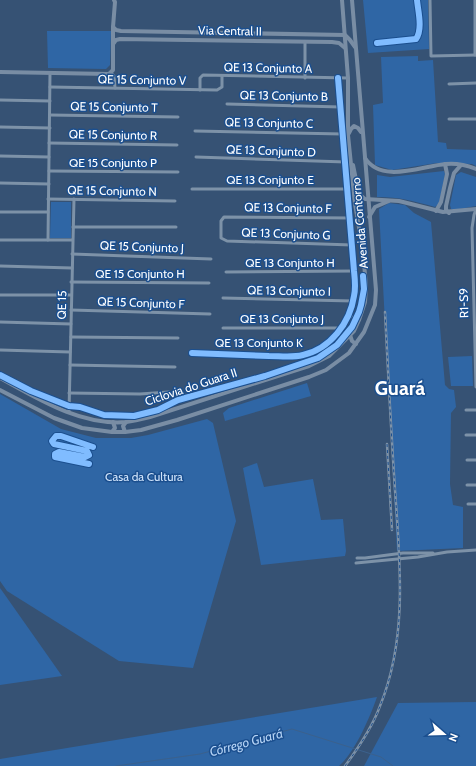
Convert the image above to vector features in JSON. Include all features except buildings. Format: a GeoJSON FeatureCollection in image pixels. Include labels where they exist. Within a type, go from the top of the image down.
{"type":"FeatureCollection","features":[{"type":"Feature","properties":{"kind":"main road","name":"Avenida Contorno"},"geometry":{"type":"LineString","coordinates":[[0,378],[44,402],[69,412],[95,419],[113,422],[126,422],[150,417],[301,370],[329,356],[350,335],[359,320],[365,302],[366,286],[348,135],[348,78],[342,0]]}},
{"type":"Feature","properties":{"kind":"main road","name":"Avenida Contorno"},"geometry":{"type":"LineString","coordinates":[[0,390],[38,410],[82,428],[112,432],[125,432],[142,430],[177,420],[302,379],[326,370],[344,358],[356,344],[368,324],[375,305],[376,290],[362,136],[352,0]]}},
{"type":"Feature","properties":{"kind":"main road"},"geometry":{"type":"LineString","coordinates":[[0,72],[111,73],[113,70],[115,1]]}},
{"type":"Feature","properties":{"kind":"main road","name":"Via Central II"},"geometry":{"type":"LineString","coordinates":[[114,27],[119,31],[140,32],[345,35]]}},
{"type":"Feature","properties":{"kind":"main road"},"geometry":{"type":"LineString","coordinates":[[140,32],[140,39]]}},
{"type":"Feature","properties":{"kind":"main road"},"geometry":{"type":"LineString","coordinates":[[270,33],[270,42]]}},
{"type":"Feature","properties":{"kind":"main road"},"geometry":{"type":"LineString","coordinates":[[315,42],[316,34]]}},
{"type":"Feature","properties":{"kind":"main road"},"geometry":{"type":"LineString","coordinates":[[345,35],[356,49]]}},
{"type":"Feature","properties":{"kind":"main road","name":"Via Central II"},"geometry":{"type":"LineString","coordinates":[[114,43],[116,40],[140,39],[315,42],[338,43],[346,49]]}},
{"type":"Feature","properties":{"kind":"main road"},"geometry":{"type":"LineString","coordinates":[[348,135],[354,126],[358,128],[362,136]]}},
{"type":"Feature","properties":{"kind":"main road"},"geometry":{"type":"LineString","coordinates":[[364,156],[372,166],[387,172],[400,172],[444,164],[461,165],[476,169]]}},
{"type":"Feature","properties":{"kind":"main road"},"geometry":{"type":"LineString","coordinates":[[351,160],[358,190],[362,198],[368,200],[391,200],[406,202],[436,211],[449,213],[476,209]]}},
{"type":"Feature","properties":{"kind":"main road"},"geometry":{"type":"LineString","coordinates":[[436,211],[441,202],[448,174],[444,164]]}},
{"type":"Feature","properties":{"kind":"main road"},"geometry":{"type":"LineString","coordinates":[[449,213],[446,210],[446,206],[450,188],[454,173],[461,165]]}},
{"type":"Feature","properties":{"kind":"main road"},"geometry":{"type":"LineString","coordinates":[[369,217],[375,207],[391,200]]}},
{"type":"Feature","properties":{"kind":"main road"},"geometry":{"type":"LineString","coordinates":[[365,302],[370,300],[375,305]]}},
{"type":"Feature","properties":{"kind":"main road"},"geometry":{"type":"LineString","coordinates":[[350,335],[352,341],[356,344]]}},
{"type":"Feature","properties":{"kind":"main road"},"geometry":{"type":"LineString","coordinates":[[301,370],[304,374],[302,379]]}},
{"type":"Feature","properties":{"kind":"main road"},"geometry":{"type":"LineString","coordinates":[[38,410],[38,404],[44,402]]}},
{"type":"Feature","properties":{"kind":"main road"},"geometry":{"type":"LineString","coordinates":[[112,432],[116,426],[113,422]]}},
{"type":"Feature","properties":{"kind":"main road"},"geometry":{"type":"LineString","coordinates":[[125,432],[123,428],[126,422]]}},
{"type":"Feature","properties":{"kind":"street"},"geometry":{"type":"LineString","coordinates":[[430,0],[431,56],[476,55],[475,0]]}},
{"type":"Feature","properties":{"kind":"street"},"geometry":{"type":"LineString","coordinates":[[305,42],[305,78]]}},
{"type":"Feature","properties":{"kind":"street"},"geometry":{"type":"LineString","coordinates":[[48,240],[50,73]]}},
{"type":"Feature","properties":{"kind":"street"},"geometry":{"type":"LineString","coordinates":[[111,73],[114,76],[115,88]]}},
{"type":"Feature","properties":{"kind":"street","name":"QE 13 Conjunto A"},"geometry":{"type":"LineString","coordinates":[[200,90],[200,78],[202,75],[348,78]]}},
{"type":"Feature","properties":{"kind":"street","name":"QE 15 Conjunto V"},"geometry":{"type":"LineString","coordinates":[[50,87],[219,90],[222,87],[222,76]]}},
{"type":"Feature","properties":{"kind":"street","name":"QE 13 Conjunto K"},"geometry":{"type":"LineString","coordinates":[[192,353],[285,356],[302,355],[324,346],[335,336],[348,315],[355,294],[351,218],[338,78]]}},
{"type":"Feature","properties":{"kind":"street"},"geometry":{"type":"LineString","coordinates":[[449,84],[476,84]]}},
{"type":"Feature","properties":{"kind":"street"},"geometry":{"type":"LineString","coordinates":[[0,100],[50,101]]}},
{"type":"Feature","properties":{"kind":"street","name":"QE 13 Conjunto B"},"geometry":{"type":"LineString","coordinates":[[227,104],[341,107]]}},
{"type":"Feature","properties":{"kind":"street","name":"QE 15 Conjunto T"},"geometry":{"type":"LineString","coordinates":[[50,116],[178,117]]}},
{"type":"Feature","properties":{"kind":"street"},"geometry":{"type":"LineString","coordinates":[[449,119],[476,118]]}},
{"type":"Feature","properties":{"kind":"street"},"geometry":{"type":"LineString","coordinates":[[0,127],[50,128]]}},
{"type":"Feature","properties":{"kind":"street","name":"QE 13 Conjunto C"},"geometry":{"type":"LineString","coordinates":[[195,131],[343,134]]}},
{"type":"Feature","properties":{"kind":"street","name":"QE 15 Conjunto R"},"geometry":{"type":"LineString","coordinates":[[49,143],[177,145]]}},
{"type":"Feature","properties":{"kind":"street"},"geometry":{"type":"LineString","coordinates":[[0,156],[49,157]]}},
{"type":"Feature","properties":{"kind":"street","name":"QE 13 Conjunto D"},"geometry":{"type":"LineString","coordinates":[[196,158],[346,162]]}},
{"type":"Feature","properties":{"kind":"street","name":"QE 15 Conjunto P"},"geometry":{"type":"LineString","coordinates":[[49,171],[178,172]]}},
{"type":"Feature","properties":{"kind":"street"},"geometry":{"type":"LineString","coordinates":[[0,184],[49,184]]}},
{"type":"Feature","properties":{"kind":"street","name":"QE 13 Conjunto E"},"geometry":{"type":"LineString","coordinates":[[192,189],[348,189]]}},
{"type":"Feature","properties":{"kind":"street","name":"QE 15 Conjunto N"},"geometry":{"type":"LineString","coordinates":[[48,198],[175,201]]}},
{"type":"Feature","properties":{"kind":"street","name":"QE 15"},"geometry":{"type":"LineString","coordinates":[[69,412],[74,199]]}},
{"type":"Feature","properties":{"kind":"street","name":"R1-S9"},"geometry":{"type":"LineString","coordinates":[[476,209],[473,219],[476,387]]}},
{"type":"Feature","properties":{"kind":"street"},"geometry":{"type":"LineString","coordinates":[[467,211],[472,215],[473,219]]}},
{"type":"Feature","properties":{"kind":"street"},"geometry":{"type":"LineString","coordinates":[[0,212],[48,212]]}},
{"type":"Feature","properties":{"kind":"street","name":"QE 13 Conjunto F"},"geometry":{"type":"LineString","coordinates":[[222,238],[221,221],[223,217],[226,216],[351,218]]}},
{"type":"Feature","properties":{"kind":"street"},"geometry":{"type":"LineString","coordinates":[[73,227],[176,227]]}},
{"type":"Feature","properties":{"kind":"street","name":"QE 13 Conjunto G"},"geometry":{"type":"LineString","coordinates":[[222,238],[227,241],[352,245]]}},
{"type":"Feature","properties":{"kind":"street"},"geometry":{"type":"LineString","coordinates":[[0,240],[72,240]]}},
{"type":"Feature","properties":{"kind":"street","name":"QE 15 Conjunto J"},"geometry":{"type":"LineString","coordinates":[[72,254],[211,259]]}},
{"type":"Feature","properties":{"kind":"street"},"geometry":{"type":"LineString","coordinates":[[0,266],[72,268]]}},
{"type":"Feature","properties":{"kind":"street","name":"QE 13 Conjunto H"},"geometry":{"type":"LineString","coordinates":[[226,272],[354,271]]}},
{"type":"Feature","properties":{"kind":"street","name":"QE 15 Conjunto H"},"geometry":{"type":"LineString","coordinates":[[71,282],[209,283]]}},
{"type":"Feature","properties":{"kind":"street"},"geometry":{"type":"LineString","coordinates":[[0,295],[71,295]]}},
{"type":"Feature","properties":{"kind":"street","name":"QE 13 Conjunto I"},"geometry":{"type":"LineString","coordinates":[[223,298],[353,301]]}},
{"type":"Feature","properties":{"kind":"street","name":"QE 15 Conjunto F"},"geometry":{"type":"LineString","coordinates":[[71,310],[210,314]]}},
{"type":"Feature","properties":{"kind":"street"},"geometry":{"type":"LineString","coordinates":[[348,315],[359,320]]}},
{"type":"Feature","properties":{"kind":"street"},"geometry":{"type":"LineString","coordinates":[[0,322],[71,324]]}},
{"type":"Feature","properties":{"kind":"street","name":"QE 13 Conjunto J"},"geometry":{"type":"LineString","coordinates":[[223,328],[340,328]]}},
{"type":"Feature","properties":{"kind":"street"},"geometry":{"type":"LineString","coordinates":[[70,337],[178,338]]}},
{"type":"Feature","properties":{"kind":"street"},"geometry":{"type":"LineString","coordinates":[[0,350],[70,352]]}},
{"type":"Feature","properties":{"kind":"street"},"geometry":{"type":"LineString","coordinates":[[70,366],[175,367]]}},
{"type":"Feature","properties":{"kind":"street"},"geometry":{"type":"LineString","coordinates":[[69,393],[140,394],[169,392]]}},
{"type":"Feature","properties":{"kind":"street"},"geometry":{"type":"LineString","coordinates":[[466,410],[476,410]]}},
{"type":"Feature","properties":{"kind":"street"},"geometry":{"type":"LineString","coordinates":[[466,435],[476,435]]}},
{"type":"Feature","properties":{"kind":"street"},"geometry":{"type":"LineString","coordinates":[[467,460],[476,460]]}},
{"type":"Feature","properties":{"kind":"street"},"geometry":{"type":"LineString","coordinates":[[467,485],[476,485]]}},
{"type":"Feature","properties":{"kind":"street"},"geometry":{"type":"LineString","coordinates":[[468,504],[476,504]]}},
{"type":"Feature","properties":{"kind":"street"},"geometry":{"type":"LineString","coordinates":[[357,558],[402,553],[441,553],[476,550]]}},
{"type":"Feature","properties":{"kind":"street"},"geometry":{"type":"LineString","coordinates":[[356,563],[418,557],[441,553]]}},
{"type":"Feature","properties":{"kind":"green space"},"geometry":{"type":"Polygon","coordinates":[[[363,0],[428,0],[429,49],[368,53],[363,0]]]}},
{"type":"Feature","properties":{"kind":"green space"},"geometry":{"type":"Polygon","coordinates":[[[47,31],[111,31],[110,65],[106,69],[48,68],[47,31]]]}},
{"type":"Feature","properties":{"kind":"green space"},"geometry":{"type":"Polygon","coordinates":[[[418,56],[418,61],[433,60],[438,142],[446,143],[447,149],[476,150],[476,166],[472,164],[437,163],[392,170],[375,165],[373,105],[383,103],[381,57],[418,56]]]}},
{"type":"Feature","properties":{"kind":"green space"},"geometry":{"type":"Polygon","coordinates":[[[444,171],[445,174],[439,204],[435,207],[413,201],[377,197],[377,175],[390,177],[444,171]]]}},
{"type":"Feature","properties":{"kind":"green space"},"geometry":{"type":"Polygon","coordinates":[[[461,172],[476,177],[476,206],[454,210],[451,209],[450,205],[456,175],[461,172]]]}},
{"type":"Feature","properties":{"kind":"green space"},"geometry":{"type":"Polygon","coordinates":[[[51,202],[71,202],[71,238],[50,238],[51,202]]]}},
{"type":"Feature","properties":{"kind":"green space"},"geometry":{"type":"Polygon","coordinates":[[[389,203],[405,205],[414,213],[431,222],[445,385],[449,389],[454,390],[456,407],[451,413],[450,484],[453,505],[463,507],[463,548],[397,551],[379,209],[389,203]]]}},
{"type":"Feature","properties":{"kind":"green space"},"geometry":{"type":"Polygon","coordinates":[[[472,356],[473,386],[451,386],[448,357],[472,356]]]}},
{"type":"Feature","properties":{"kind":"green space"},"geometry":{"type":"Polygon","coordinates":[[[307,383],[311,396],[225,421],[223,413],[229,408],[307,383]]]}},
{"type":"Feature","properties":{"kind":"green space","name":"Casa da Cultura"},"geometry":{"type":"Polygon","coordinates":[[[0,394],[61,429],[96,438],[131,438],[148,435],[207,419],[213,423],[236,521],[193,668],[119,661],[7,591],[0,581],[0,394]]]}},
{"type":"Feature","properties":{"kind":"green space"},"geometry":{"type":"Polygon","coordinates":[[[257,463],[264,487],[313,479],[321,520],[343,519],[346,551],[345,556],[261,565],[243,468],[257,463]]]}},
{"type":"Feature","properties":{"kind":"green space"},"geometry":{"type":"Polygon","coordinates":[[[0,588],[5,595],[62,676],[0,685],[0,588]]]}},
{"type":"Feature","properties":{"kind":"green space"},"geometry":{"type":"Polygon","coordinates":[[[377,697],[366,724],[356,743],[351,752],[339,766],[0,766],[0,759],[377,697]]]}},
{"type":"Feature","properties":{"kind":"green space"},"geometry":{"type":"Polygon","coordinates":[[[476,702],[476,766],[364,766],[398,703],[476,702]]]}},
{"type":"Feature","properties":{"kind":"waterway","name":"Córrego Guará"},"geometry":{"type":"LineString","coordinates":[[116,766],[200,754],[292,729],[381,757],[393,766]]}},
{"type":"Feature","properties":{"kind":"railway"},"geometry":{"type":"LineString","coordinates":[[345,766],[365,737],[380,706],[389,680],[395,654],[398,626],[400,599],[399,544],[385,312]]}},
{"type":"Feature","properties":{"kind":"railway"},"geometry":{"type":"LineString","coordinates":[[387,444],[392,530]]}},
{"type":"Feature","properties":{"kind":"cycle path"},"geometry":{"type":"LineString","coordinates":[[377,43],[416,39],[420,25],[417,0]]}},
{"type":"Feature","properties":{"kind":"cycle path"},"geometry":{"type":"LineString","coordinates":[[192,353],[286,357],[303,355],[313,352],[330,341],[343,325],[348,316],[352,306],[355,284],[338,78]]}},
{"type":"Feature","properties":{"kind":"cycle path","name":"Ciclovia do Guara II"},"geometry":{"type":"LineString","coordinates":[[0,375],[31,391],[69,406],[80,407],[104,415],[134,416],[158,410],[178,400],[265,376],[318,358],[337,345],[352,327],[361,305],[364,289],[363,276]]}},
{"type":"Feature","properties":{"kind":"cycle path"},"geometry":{"type":"LineString","coordinates":[[89,464],[55,457],[55,454],[59,452],[85,457],[89,455],[87,451],[54,444],[52,441],[56,436],[61,436],[93,447]]}},
{"type":"Feature","properties":{"kind":"district","name":"Guará"},"geometry":{"type":"Point","coordinates":[400,388]}}]}
